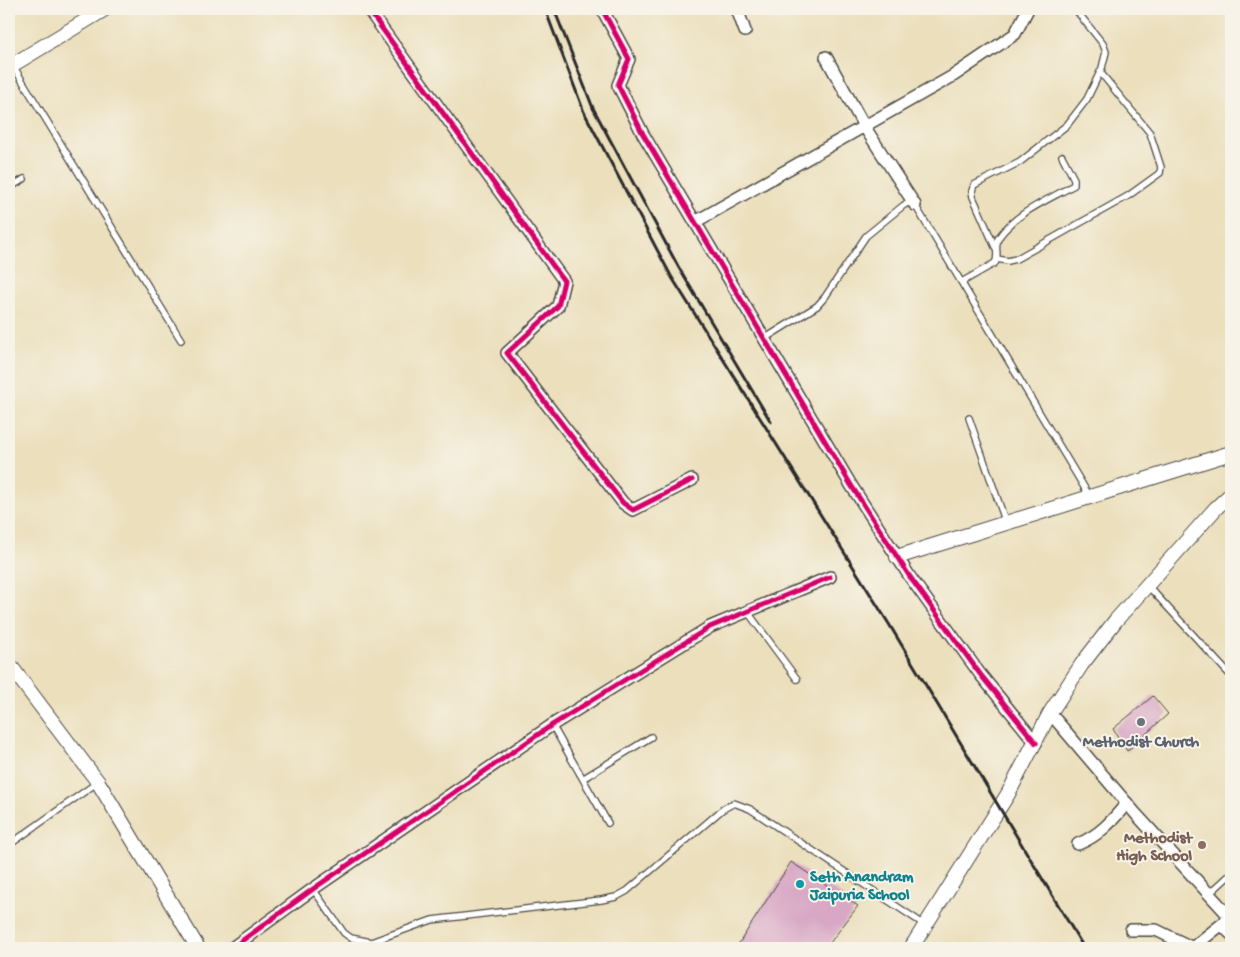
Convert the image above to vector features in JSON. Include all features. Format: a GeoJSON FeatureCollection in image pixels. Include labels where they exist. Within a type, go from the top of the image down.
{"type":"FeatureCollection","features":[{"type":"Feature","properties":{"kind":"street"},"geometry":{"type":"LineString","coordinates":[[10,65],[105,9]]}},
{"type":"Feature","properties":{"kind":"street"},"geometry":{"type":"LineString","coordinates":[[368,9],[564,281],[558,306],[507,353],[623,503],[633,510],[692,480]]}},
{"type":"Feature","properties":{"kind":"street"},"geometry":{"type":"LineString","coordinates":[[602,9],[629,59],[618,85],[643,134],[764,339],[851,485],[897,557],[980,674],[1036,744]]}},
{"type":"Feature","properties":{"kind":"street"},"geometry":{"type":"LineString","coordinates":[[737,9],[745,31]]}},
{"type":"Feature","properties":{"kind":"street"},"geometry":{"type":"LineString","coordinates":[[695,222],[952,76],[1015,34],[1028,9]]}},
{"type":"Feature","properties":{"kind":"street"},"geometry":{"type":"LineString","coordinates":[[826,57],[864,126],[915,205]]}},
{"type":"Feature","properties":{"kind":"street"},"geometry":{"type":"LineString","coordinates":[[897,557],[1231,454]]}},
{"type":"Feature","properties":{"kind":"street"},"geometry":{"type":"LineString","coordinates":[[912,948],[986,831],[1036,744],[1050,713],[1082,664],[1116,620],[1216,508],[1231,494]]}},
{"type":"Feature","properties":{"kind":"street"},"geometry":{"type":"LineString","coordinates":[[232,948],[313,889],[552,725],[710,627],[830,577]]}},
{"type":"Feature","properties":{"kind":"street"},"geometry":{"type":"LineString","coordinates":[[9,664],[98,782],[198,948]]}},
{"type":"Feature","properties":{"kind":"street"},"geometry":{"type":"LineString","coordinates":[[1050,713],[1127,804],[1209,894],[1228,920],[1231,934]]}},
{"type":"Feature","properties":{"kind":"street"},"geometry":{"type":"LineString","coordinates":[[1078,844],[1087,841],[1106,827],[1127,804]]}},
{"type":"Feature","properties":{"kind":"street"},"geometry":{"type":"LineString","coordinates":[[1131,930],[1156,930],[1193,948],[1228,920]]}},
{"type":"Feature","properties":{"kind":"lane"},"geometry":{"type":"LineString","coordinates":[[962,282],[993,265],[997,259],[995,247],[973,197],[974,185],[1010,168],[1067,125],[1087,99],[1100,72],[1105,58],[1105,48],[1075,9]]}},
{"type":"Feature","properties":{"kind":"lane"},"geometry":{"type":"LineString","coordinates":[[10,65],[181,340]]}},
{"type":"Feature","properties":{"kind":"lane"},"geometry":{"type":"LineString","coordinates":[[997,259],[1008,261],[1016,259],[1128,196],[1160,172],[1162,168],[1150,133],[1100,72]]}},
{"type":"Feature","properties":{"kind":"lane"},"geometry":{"type":"LineString","coordinates":[[995,247],[1000,236],[1031,208],[1074,185],[1075,182],[1062,156]]}},
{"type":"Feature","properties":{"kind":"lane"},"geometry":{"type":"LineString","coordinates":[[9,188],[24,179]]}},
{"type":"Feature","properties":{"kind":"lane"},"geometry":{"type":"LineString","coordinates":[[764,339],[817,306],[826,297],[866,236],[904,205],[909,203],[915,205],[1090,497]]}},
{"type":"Feature","properties":{"kind":"lane"},"geometry":{"type":"LineString","coordinates":[[970,418],[1006,523]]}},
{"type":"Feature","properties":{"kind":"lane"},"geometry":{"type":"LineString","coordinates":[[1147,586],[1231,676]]}},
{"type":"Feature","properties":{"kind":"lane"},"geometry":{"type":"LineString","coordinates":[[747,611],[797,679]]}},
{"type":"Feature","properties":{"kind":"lane"},"geometry":{"type":"LineString","coordinates":[[552,725],[608,823]]}},
{"type":"Feature","properties":{"kind":"lane"},"geometry":{"type":"LineString","coordinates":[[584,778],[651,737]]}},
{"type":"Feature","properties":{"kind":"lane"},"geometry":{"type":"LineString","coordinates":[[9,845],[98,782]]}},
{"type":"Feature","properties":{"kind":"lane"},"geometry":{"type":"LineString","coordinates":[[313,889],[344,933],[351,938],[371,942],[432,920],[616,897],[627,890],[729,804],[738,804],[750,809],[925,926]]}},
{"type":"Feature","properties":{"kind":"lane"},"geometry":{"type":"LineString","coordinates":[[1209,894],[1231,874]]}},
{"type":"Feature","properties":{"kind":"building","name":"Methodist Church"},"geometry":{"type":"Polygon","coordinates":[[[1153,696],[1168,714],[1127,751],[1113,729],[1153,696]]]}},
{"type":"Feature","properties":{"kind":"building","name":"Seth Anandram Jaipuria School"},"geometry":{"type":"Polygon","coordinates":[[[791,862],[858,906],[826,948],[736,948],[791,862]]]}},
{"type":"Feature","properties":{"kind":"railway"},"geometry":{"type":"LineString","coordinates":[[545,9],[584,112],[671,276],[889,624],[1084,948]]}},
{"type":"Feature","properties":{"kind":"railway"},"geometry":{"type":"LineString","coordinates":[[554,9],[593,108],[679,268],[771,422]]}},
{"type":"Feature","properties":{"kind":"cycle path"},"geometry":{"type":"LineString","coordinates":[[368,9],[564,281],[558,306],[507,353],[623,503],[633,510],[692,480]]}},
{"type":"Feature","properties":{"kind":"cycle path"},"geometry":{"type":"LineString","coordinates":[[602,9],[629,59],[618,85],[643,134],[851,485],[910,577],[980,674],[1036,743]]}},
{"type":"Feature","properties":{"kind":"cycle path"},"geometry":{"type":"LineString","coordinates":[[232,948],[313,889],[552,725],[710,627],[830,577]]}},
{"type":"Feature","properties":{"kind":"place","name":"Methodist Church"},"geometry":{"type":"Point","coordinates":[1141,722]}},
{"type":"Feature","properties":{"kind":"place","name":"Methodist High School"},"geometry":{"type":"Point","coordinates":[1202,845]}},
{"type":"Feature","properties":{"kind":"place","name":"Seth Anandram Jaipuria School"},"geometry":{"type":"Point","coordinates":[800,884]}}]}
